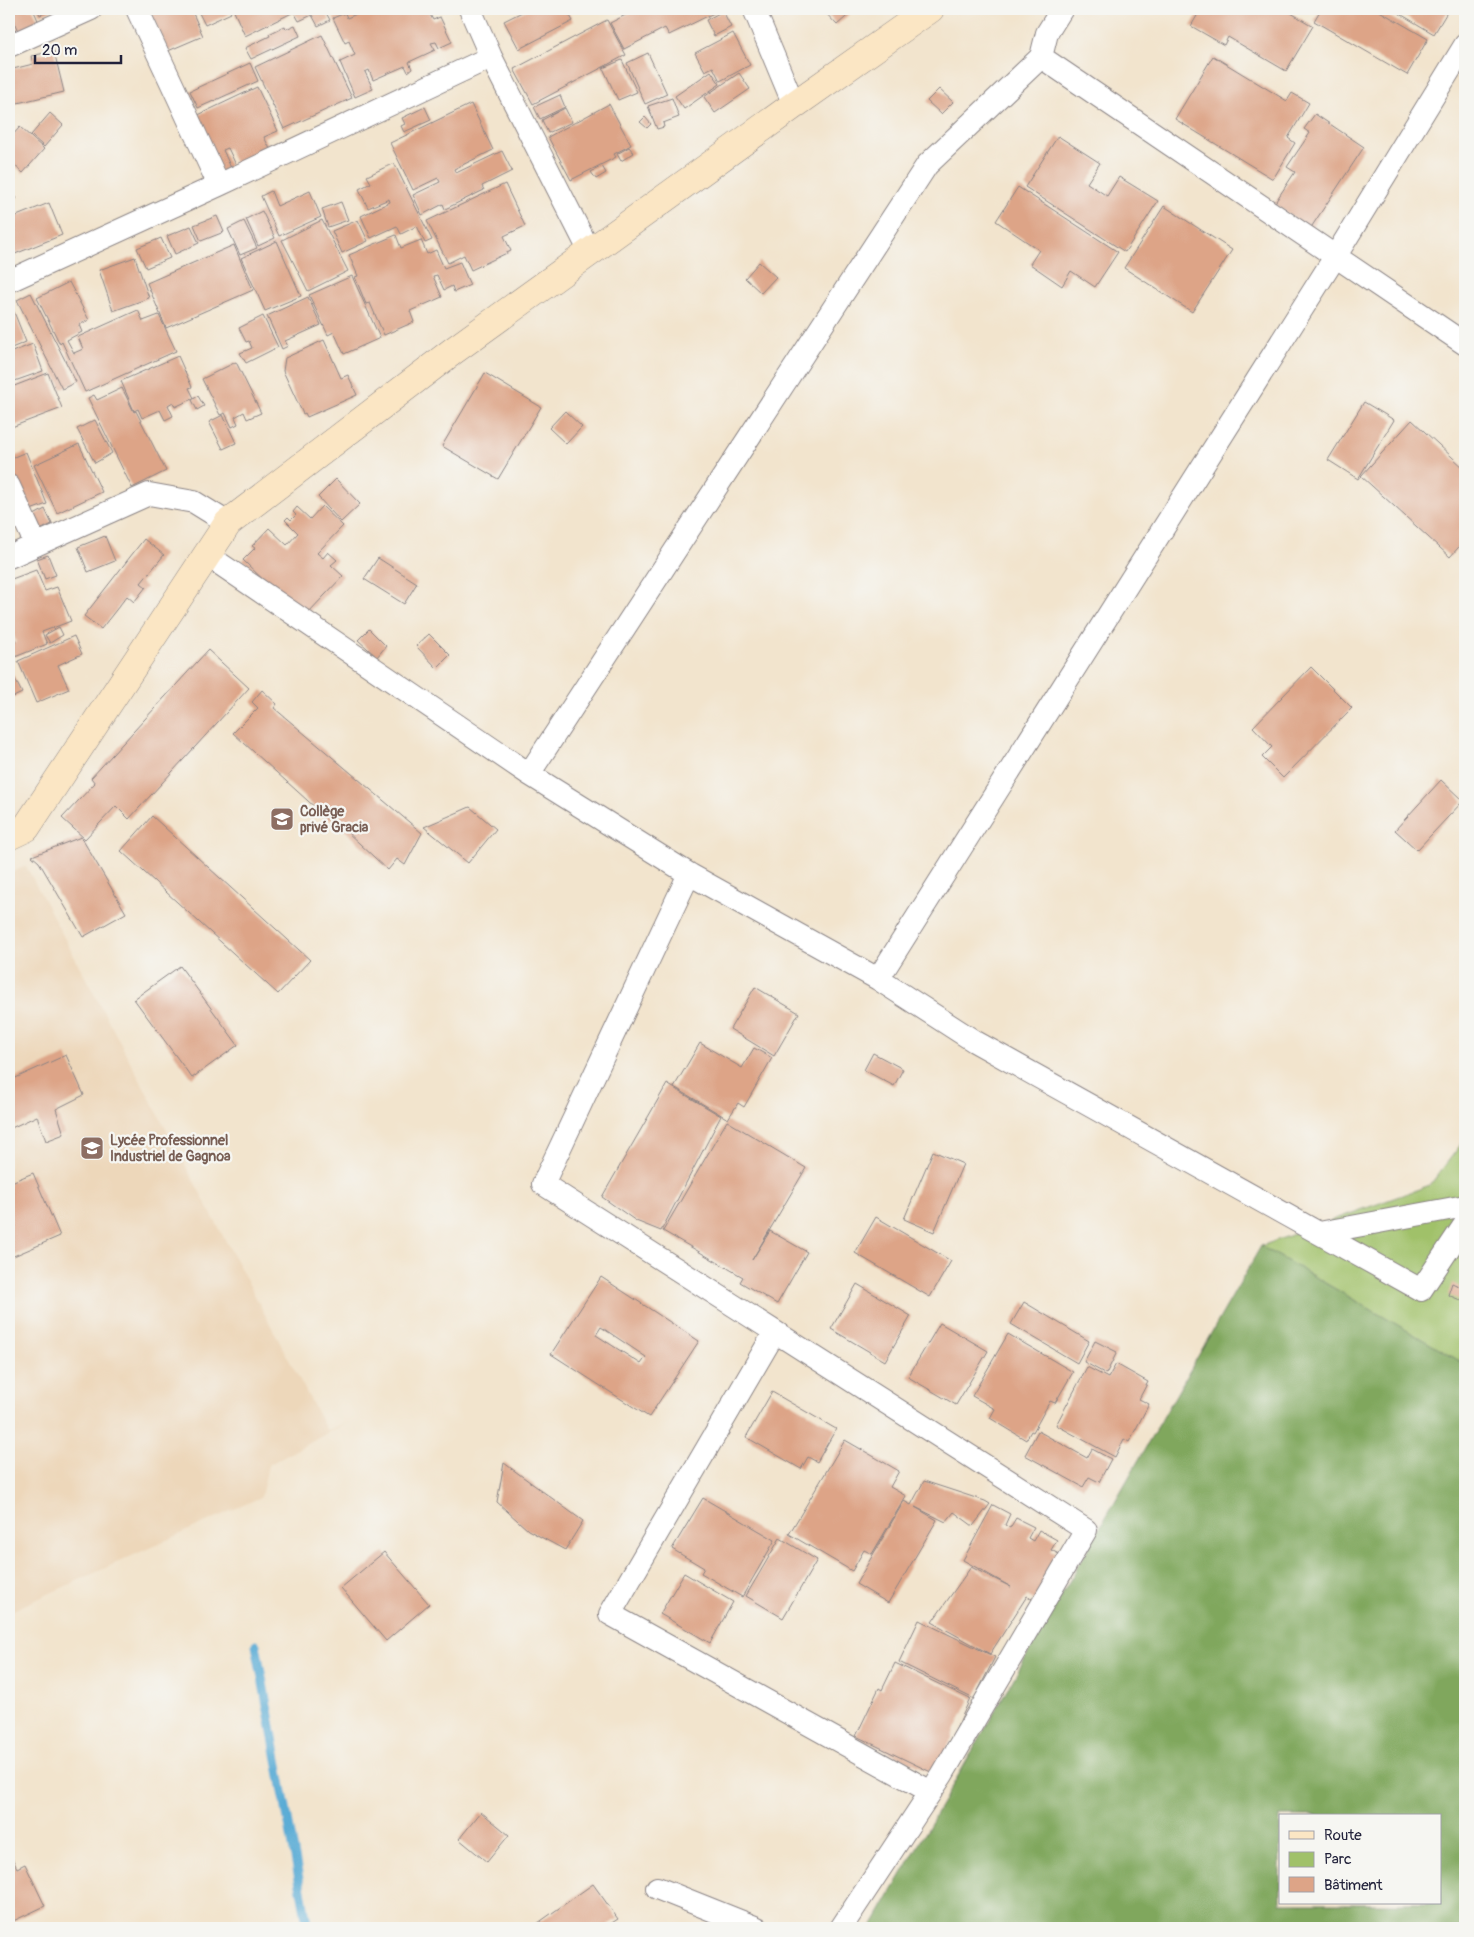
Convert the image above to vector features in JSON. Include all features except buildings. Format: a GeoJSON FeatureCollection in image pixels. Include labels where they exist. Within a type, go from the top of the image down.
{"type":"FeatureCollection","features":[{"type":"Feature","properties":{"kind":"street"},"geometry":{"type":"LineString","coordinates":[[9,46],[91,9]]}},
{"type":"Feature","properties":{"kind":"street"},"geometry":{"type":"LineString","coordinates":[[138,9],[219,185]]}},
{"type":"Feature","properties":{"kind":"street"},"geometry":{"type":"LineString","coordinates":[[470,9],[491,57],[590,252]]}},
{"type":"Feature","properties":{"kind":"street"},"geometry":{"type":"LineString","coordinates":[[754,9],[794,105]]}},
{"type":"Feature","properties":{"kind":"street"},"geometry":{"type":"LineString","coordinates":[[9,836],[26,828],[228,523],[453,351],[930,9]]}},
{"type":"Feature","properties":{"kind":"street"},"geometry":{"type":"LineString","coordinates":[[529,774],[927,165],[1041,57],[1047,33],[1062,9]]}},
{"type":"Feature","properties":{"kind":"street"},"geometry":{"type":"LineString","coordinates":[[878,979],[1335,257],[1465,45]]}},
{"type":"Feature","properties":{"kind":"street"},"geometry":{"type":"LineString","coordinates":[[9,281],[491,57]]}},
{"type":"Feature","properties":{"kind":"street"},"geometry":{"type":"LineString","coordinates":[[1041,57],[1465,344]]}},
{"type":"Feature","properties":{"kind":"street"},"geometry":{"type":"LineString","coordinates":[[9,486],[36,545]]}},
{"type":"Feature","properties":{"kind":"street"},"geometry":{"type":"LineString","coordinates":[[9,558],[149,494],[194,502],[228,523]]}},
{"type":"Feature","properties":{"kind":"street"},"geometry":{"type":"LineString","coordinates":[[207,555],[529,774],[689,874],[878,979],[974,1041],[1421,1290],[1465,1224]]}},
{"type":"Feature","properties":{"kind":"street"},"geometry":{"type":"LineString","coordinates":[[689,874],[543,1184],[1086,1530],[931,1792],[841,1928]]}},
{"type":"Feature","properties":{"kind":"street"},"geometry":{"type":"LineString","coordinates":[[1319,1233],[1465,1206]]}},
{"type":"Feature","properties":{"kind":"street"},"geometry":{"type":"LineString","coordinates":[[775,1332],[610,1614],[931,1792]]}},
{"type":"Feature","properties":{"kind":"street"},"geometry":{"type":"LineString","coordinates":[[657,1888],[757,1928]]}},
{"type":"Feature","properties":{"kind":"shaded area","name":"Lycée Professionnel Industriel de Gagnoa"},"geometry":{"type":"Polygon","coordinates":[[[26,866],[327,1431],[348,1422],[268,1465],[261,1497],[9,1612],[9,874],[26,866]]]}},
{"type":"Feature","properties":{"kind":"green space"},"geometry":{"type":"Polygon","coordinates":[[[1465,1139],[1465,1364],[1261,1246],[1430,1185],[1465,1139]]]}},
{"type":"Feature","properties":{"kind":"green space"},"geometry":{"type":"Polygon","coordinates":[[[1261,1246],[1465,1364],[1465,1928],[871,1928],[1261,1246]]]}},
{"type":"Feature","properties":{"kind":"waterway"},"geometry":{"type":"LineString","coordinates":[[256,1645],[308,1928]]}},
{"type":"Feature","properties":{"kind":"place","name":"Collège privé Gracia"},"geometry":{"type":"Point","coordinates":[282,819]}},
{"type":"Feature","properties":{"kind":"place","name":"Lycée Professionnel Industriel de Gagnoa"},"geometry":{"type":"Point","coordinates":[92,1148]}}]}
